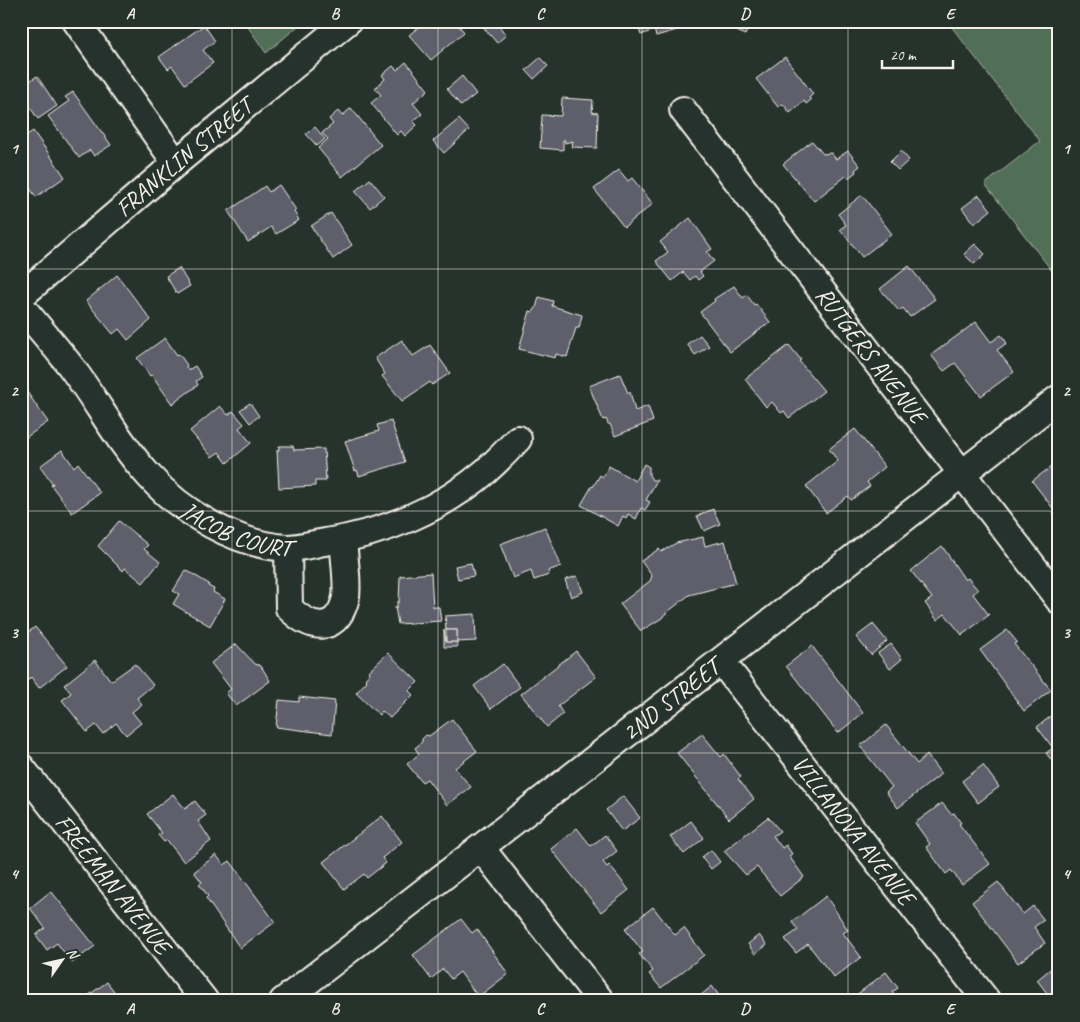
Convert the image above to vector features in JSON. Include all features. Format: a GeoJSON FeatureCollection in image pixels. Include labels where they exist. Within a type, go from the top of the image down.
{"type":"FeatureCollection","features":[{"type":"Feature","properties":{"kind":"street"},"geometry":{"type":"LineString","coordinates":[[76,21],[176,163]]}},
{"type":"Feature","properties":{"kind":"street","name":"FRANKLIN STREET"},"geometry":{"type":"LineString","coordinates":[[21,296],[176,163],[348,21]]}},
{"type":"Feature","properties":{"kind":"street","name":"RUTGERS AVENUE"},"geometry":{"type":"LineString","coordinates":[[683,110],[1059,600]]}},
{"type":"Feature","properties":{"kind":"street","name":"JACOB COURT"},"geometry":{"type":"LineString","coordinates":[[21,306],[71,367],[149,476],[171,496],[212,524],[249,541],[288,548],[343,540],[374,532],[408,518],[454,494],[486,471],[518,439]]}},
{"type":"Feature","properties":{"kind":"street","name":"2ND STREET"},"geometry":{"type":"LineString","coordinates":[[283,1001],[1059,398]]}},
{"type":"Feature","properties":{"kind":"street"},"geometry":{"type":"LineString","coordinates":[[288,548],[289,608],[301,619],[314,626],[327,623],[338,616],[346,601],[343,540]]}},
{"type":"Feature","properties":{"kind":"street","name":"VILLANOVA AVENUE"},"geometry":{"type":"LineString","coordinates":[[721,661],[986,1001]]}},
{"type":"Feature","properties":{"kind":"street","name":"FREEMAN AVENUE"},"geometry":{"type":"LineString","coordinates":[[21,767],[205,1001]]}},
{"type":"Feature","properties":{"kind":"street"},"geometry":{"type":"LineString","coordinates":[[481,848],[601,1001]]}},
{"type":"Feature","properties":{"kind":"green space"},"geometry":{"type":"Polygon","coordinates":[[[244,21],[304,21],[266,53],[244,21]]]}},
{"type":"Feature","properties":{"kind":"green space"},"geometry":{"type":"Polygon","coordinates":[[[947,21],[1059,21],[1059,280],[985,184],[1040,141],[947,21]]]}},
{"type":"Feature","properties":{"kind":"building"},"geometry":{"type":"Polygon","coordinates":[[[426,21],[455,21],[464,32],[431,60],[409,35],[426,21]]]}},
{"type":"Feature","properties":{"kind":"building"},"geometry":{"type":"Polygon","coordinates":[[[478,21],[504,21],[499,26],[506,35],[497,43],[478,21]]]}},
{"type":"Feature","properties":{"kind":"building"},"geometry":{"type":"Polygon","coordinates":[[[636,21],[682,21],[684,28],[656,36],[654,30],[641,35],[636,21]]]}},
{"type":"Feature","properties":{"kind":"building"},"geometry":{"type":"Polygon","coordinates":[[[717,21],[752,21],[745,35],[717,21]]]}},
{"type":"Feature","properties":{"kind":"building"},"geometry":{"type":"Polygon","coordinates":[[[204,25],[215,41],[203,50],[213,63],[185,84],[172,66],[168,69],[159,57],[204,25]]]}},
{"type":"Feature","properties":{"kind":"building"},"geometry":{"type":"Polygon","coordinates":[[[785,57],[813,94],[809,98],[811,100],[806,104],[804,101],[790,113],[783,104],[778,107],[756,79],[785,57]]]}},
{"type":"Feature","properties":{"kind":"building"},"geometry":{"type":"Polygon","coordinates":[[[540,58],[548,66],[534,79],[526,70],[540,58]]]}},
{"type":"Feature","properties":{"kind":"building"},"geometry":{"type":"Polygon","coordinates":[[[406,62],[428,90],[413,103],[422,114],[413,121],[417,125],[405,136],[401,131],[397,135],[371,103],[381,95],[375,88],[385,79],[382,75],[393,66],[397,70],[406,62]]]}},
{"type":"Feature","properties":{"kind":"building"},"geometry":{"type":"Polygon","coordinates":[[[37,76],[57,106],[38,119],[21,94],[21,87],[37,76]]]}},
{"type":"Feature","properties":{"kind":"building"},"geometry":{"type":"Polygon","coordinates":[[[462,76],[476,94],[461,106],[447,89],[462,76]]]}},
{"type":"Feature","properties":{"kind":"building"},"geometry":{"type":"Polygon","coordinates":[[[73,92],[111,145],[94,156],[90,150],[79,158],[48,116],[69,101],[65,97],[73,92]]]}},
{"type":"Feature","properties":{"kind":"building"},"geometry":{"type":"Polygon","coordinates":[[[562,98],[593,100],[592,112],[598,113],[597,148],[572,147],[573,141],[565,143],[565,140],[563,140],[563,150],[540,148],[542,115],[561,116],[562,98]]]}},
{"type":"Feature","properties":{"kind":"building"},"geometry":{"type":"Polygon","coordinates":[[[351,108],[381,145],[342,177],[318,148],[328,139],[322,133],[333,124],[329,119],[338,111],[342,116],[351,108]]]}},
{"type":"Feature","properties":{"kind":"building"},"geometry":{"type":"Polygon","coordinates":[[[459,119],[469,130],[444,153],[433,141],[459,119]]]}},
{"type":"Feature","properties":{"kind":"building"},"geometry":{"type":"Polygon","coordinates":[[[315,127],[325,139],[317,146],[306,134],[315,127]]]}},
{"type":"Feature","properties":{"kind":"building"},"geometry":{"type":"Polygon","coordinates":[[[24,131],[27,135],[33,131],[65,177],[36,197],[21,176],[21,134],[24,131]]]}},
{"type":"Feature","properties":{"kind":"building"},"geometry":{"type":"Polygon","coordinates":[[[812,141],[823,154],[831,153],[836,159],[848,151],[860,166],[855,170],[856,172],[848,178],[846,176],[814,201],[783,164],[812,141]]]}},
{"type":"Feature","properties":{"kind":"building"},"geometry":{"type":"Polygon","coordinates":[[[901,151],[909,160],[898,170],[890,162],[901,151]]]}},
{"type":"Feature","properties":{"kind":"building"},"geometry":{"type":"Polygon","coordinates":[[[619,170],[628,181],[632,178],[653,204],[624,227],[594,189],[619,170]]]}},
{"type":"Feature","properties":{"kind":"building"},"geometry":{"type":"Polygon","coordinates":[[[370,179],[384,196],[370,208],[355,191],[370,179]]]}},
{"type":"Feature","properties":{"kind":"building"},"geometry":{"type":"Polygon","coordinates":[[[279,185],[296,210],[294,212],[299,220],[276,234],[271,227],[248,242],[228,211],[265,186],[269,192],[279,185]]]}},
{"type":"Feature","properties":{"kind":"building"},"geometry":{"type":"Polygon","coordinates":[[[862,195],[892,234],[862,257],[840,229],[846,225],[838,214],[862,195]]]}},
{"type":"Feature","properties":{"kind":"building"},"geometry":{"type":"Polygon","coordinates":[[[979,195],[991,210],[974,224],[962,208],[979,195]]]}},
{"type":"Feature","properties":{"kind":"building"},"geometry":{"type":"Polygon","coordinates":[[[331,213],[352,245],[333,259],[311,226],[331,213]]]}},
{"type":"Feature","properties":{"kind":"building"},"geometry":{"type":"Polygon","coordinates":[[[690,218],[712,249],[707,252],[714,261],[700,272],[703,276],[698,280],[695,276],[690,280],[683,272],[672,281],[656,261],[668,252],[660,242],[690,218]]]}},
{"type":"Feature","properties":{"kind":"building"},"geometry":{"type":"Polygon","coordinates":[[[975,244],[985,254],[974,264],[964,254],[975,244]]]}},
{"type":"Feature","properties":{"kind":"building"},"geometry":{"type":"Polygon","coordinates":[[[909,266],[935,299],[910,317],[903,308],[899,311],[880,289],[909,266]]]}},
{"type":"Feature","properties":{"kind":"building"},"geometry":{"type":"Polygon","coordinates":[[[179,268],[190,286],[177,294],[166,276],[179,268]]]}},
{"type":"Feature","properties":{"kind":"building"},"geometry":{"type":"Polygon","coordinates":[[[117,275],[151,320],[128,340],[119,329],[113,334],[86,301],[117,275]]]}},
{"type":"Feature","properties":{"kind":"building"},"geometry":{"type":"Polygon","coordinates":[[[734,286],[743,298],[747,295],[754,305],[756,304],[770,322],[730,352],[700,312],[715,301],[714,299],[734,286]]]}},
{"type":"Feature","properties":{"kind":"building"},"geometry":{"type":"Polygon","coordinates":[[[539,297],[553,301],[552,306],[582,315],[579,328],[576,328],[567,357],[556,354],[555,358],[519,349],[530,311],[533,312],[536,308],[539,297]]]}},
{"type":"Feature","properties":{"kind":"building"},"geometry":{"type":"Polygon","coordinates":[[[976,322],[991,342],[1001,335],[1007,343],[997,350],[1014,372],[981,396],[955,363],[944,371],[931,355],[976,322]]]}},
{"type":"Feature","properties":{"kind":"building"},"geometry":{"type":"Polygon","coordinates":[[[700,335],[709,346],[695,355],[687,344],[700,335]]]}},
{"type":"Feature","properties":{"kind":"building"},"geometry":{"type":"Polygon","coordinates":[[[165,338],[187,365],[188,370],[195,366],[202,377],[196,381],[198,385],[172,404],[152,375],[150,376],[137,358],[165,338]]]}},
{"type":"Feature","properties":{"kind":"building"},"geometry":{"type":"Polygon","coordinates":[[[402,340],[413,356],[430,345],[450,373],[432,385],[430,382],[402,401],[382,376],[385,374],[375,358],[402,340]]]}},
{"type":"Feature","properties":{"kind":"building"},"geometry":{"type":"Polygon","coordinates":[[[789,345],[801,360],[799,361],[824,391],[789,418],[784,411],[781,413],[772,402],[766,407],[745,379],[789,345]]]}},
{"type":"Feature","properties":{"kind":"building"},"geometry":{"type":"Polygon","coordinates":[[[620,374],[628,393],[630,392],[635,411],[648,406],[653,421],[615,436],[610,424],[608,424],[606,419],[603,420],[589,386],[620,374]]]}},
{"type":"Feature","properties":{"kind":"building"},"geometry":{"type":"Polygon","coordinates":[[[27,392],[48,422],[21,441],[21,395],[27,392]]]}},
{"type":"Feature","properties":{"kind":"building"},"geometry":{"type":"Polygon","coordinates":[[[250,403],[259,416],[250,423],[240,410],[250,403]]]}},
{"type":"Feature","properties":{"kind":"building"},"geometry":{"type":"Polygon","coordinates":[[[220,406],[228,415],[233,411],[244,424],[239,428],[251,443],[227,463],[219,452],[212,457],[190,431],[220,406]]]}},
{"type":"Feature","properties":{"kind":"building"},"geometry":{"type":"Polygon","coordinates":[[[391,421],[405,462],[359,476],[357,470],[355,471],[345,441],[379,431],[377,425],[391,421]]]}},
{"type":"Feature","properties":{"kind":"building"},"geometry":{"type":"Polygon","coordinates":[[[855,429],[885,467],[867,482],[870,486],[851,500],[848,496],[826,513],[806,486],[838,461],[829,449],[855,429]]]}},
{"type":"Feature","properties":{"kind":"building"},"geometry":{"type":"Polygon","coordinates":[[[279,446],[293,446],[294,450],[324,449],[326,481],[315,481],[315,486],[279,488],[277,450],[279,450],[279,446]]]}},
{"type":"Feature","properties":{"kind":"building"},"geometry":{"type":"Polygon","coordinates":[[[62,450],[74,467],[78,463],[100,493],[72,513],[51,485],[53,484],[40,466],[62,450]]]}},
{"type":"Feature","properties":{"kind":"building"},"geometry":{"type":"Polygon","coordinates":[[[1059,461],[1059,521],[1053,513],[1055,511],[1032,481],[1059,461]]]}},
{"type":"Feature","properties":{"kind":"building"},"geometry":{"type":"Polygon","coordinates":[[[644,464],[649,467],[649,475],[652,480],[657,480],[646,500],[650,502],[645,510],[641,508],[636,519],[628,514],[626,518],[623,516],[618,526],[581,505],[592,486],[600,475],[603,477],[609,466],[635,481],[644,464]]]}},
{"type":"Feature","properties":{"kind":"building"},"geometry":{"type":"Polygon","coordinates":[[[713,509],[720,524],[704,531],[697,516],[713,509]]]}},
{"type":"Feature","properties":{"kind":"building"},"geometry":{"type":"Polygon","coordinates":[[[119,521],[148,545],[144,549],[160,562],[143,583],[125,568],[123,571],[98,546],[119,521]]]}},
{"type":"Feature","properties":{"kind":"building"},"geometry":{"type":"Polygon","coordinates":[[[545,527],[561,566],[548,571],[549,575],[534,580],[531,571],[513,578],[500,544],[545,527]]]}},
{"type":"Feature","properties":{"kind":"building"},"geometry":{"type":"Polygon","coordinates":[[[703,537],[705,546],[725,541],[736,583],[689,595],[662,618],[641,631],[620,604],[650,581],[652,576],[641,561],[659,549],[661,552],[676,543],[703,537]]]}},
{"type":"Feature","properties":{"kind":"building"},"geometry":{"type":"Polygon","coordinates":[[[942,546],[965,580],[968,578],[978,590],[973,594],[989,615],[962,635],[945,614],[937,620],[925,603],[932,598],[911,571],[942,546]]]}},
{"type":"Feature","properties":{"kind":"building"},"geometry":{"type":"Polygon","coordinates":[[[471,563],[474,576],[458,579],[455,566],[471,563]]]}},
{"type":"Feature","properties":{"kind":"building"},"geometry":{"type":"Polygon","coordinates":[[[186,570],[209,584],[208,586],[214,589],[213,592],[225,599],[210,626],[173,604],[179,594],[173,591],[186,570]]]}},
{"type":"Feature","properties":{"kind":"building"},"geometry":{"type":"Polygon","coordinates":[[[431,573],[433,607],[439,607],[441,621],[398,624],[395,607],[397,607],[397,602],[399,602],[400,576],[431,573]]]}},
{"type":"Feature","properties":{"kind":"building"},"geometry":{"type":"Polygon","coordinates":[[[577,576],[583,592],[571,597],[565,580],[577,576]]]}},
{"type":"Feature","properties":{"kind":"building"},"geometry":{"type":"Polygon","coordinates":[[[475,614],[476,641],[457,642],[457,630],[446,630],[445,616],[475,614]]]}},
{"type":"Feature","properties":{"kind":"building"},"geometry":{"type":"Polygon","coordinates":[[[873,624],[887,641],[871,655],[856,637],[873,624]]]}},
{"type":"Feature","properties":{"kind":"building"},"geometry":{"type":"Polygon","coordinates":[[[35,627],[67,666],[39,688],[31,677],[27,681],[21,669],[21,638],[35,627]]]}},
{"type":"Feature","properties":{"kind":"building"},"geometry":{"type":"Polygon","coordinates":[[[444,630],[446,642],[457,642],[457,647],[444,647],[444,630]]]}},
{"type":"Feature","properties":{"kind":"building"},"geometry":{"type":"Polygon","coordinates":[[[446,630],[457,630],[457,642],[446,642],[446,630]]]}},
{"type":"Feature","properties":{"kind":"building"},"geometry":{"type":"Polygon","coordinates":[[[1007,630],[1017,642],[1014,644],[1051,690],[1024,711],[980,650],[1007,630]]]}},
{"type":"Feature","properties":{"kind":"building"},"geometry":{"type":"Polygon","coordinates":[[[236,644],[255,664],[261,666],[270,681],[236,706],[226,693],[231,689],[211,663],[236,644]]]}},
{"type":"Feature","properties":{"kind":"building"},"geometry":{"type":"Polygon","coordinates":[[[891,644],[902,659],[890,669],[878,653],[891,644]]]}},
{"type":"Feature","properties":{"kind":"building"},"geometry":{"type":"Polygon","coordinates":[[[812,646],[863,713],[838,733],[786,666],[812,646]]]}},
{"type":"Feature","properties":{"kind":"building"},"geometry":{"type":"Polygon","coordinates":[[[576,651],[596,677],[558,706],[563,714],[547,727],[521,694],[576,651]]]}},
{"type":"Feature","properties":{"kind":"building"},"geometry":{"type":"Polygon","coordinates":[[[388,653],[418,682],[409,691],[413,695],[390,718],[382,711],[379,715],[356,693],[367,681],[365,679],[370,673],[369,671],[388,653]]]}},
{"type":"Feature","properties":{"kind":"building"},"geometry":{"type":"Polygon","coordinates":[[[95,660],[111,681],[135,664],[153,685],[137,698],[142,704],[132,712],[141,723],[126,735],[116,723],[103,734],[96,725],[87,732],[62,700],[71,693],[64,685],[95,660]]]}},
{"type":"Feature","properties":{"kind":"building"},"geometry":{"type":"Polygon","coordinates":[[[503,664],[520,687],[491,709],[474,686],[503,664]]]}},
{"type":"Feature","properties":{"kind":"building"},"geometry":{"type":"Polygon","coordinates":[[[299,697],[335,701],[332,734],[276,727],[279,700],[299,702],[299,697]]]}},
{"type":"Feature","properties":{"kind":"building"},"geometry":{"type":"Polygon","coordinates":[[[1059,710],[1059,770],[1046,753],[1053,748],[1037,727],[1059,710]]]}},
{"type":"Feature","properties":{"kind":"building"},"geometry":{"type":"Polygon","coordinates":[[[452,719],[477,751],[455,768],[471,787],[447,805],[427,779],[422,782],[407,764],[419,754],[415,748],[426,735],[429,736],[452,719]]]}},
{"type":"Feature","properties":{"kind":"building"},"geometry":{"type":"Polygon","coordinates":[[[886,725],[917,764],[927,755],[941,774],[898,808],[886,792],[892,787],[860,746],[886,725]]]}},
{"type":"Feature","properties":{"kind":"building"},"geometry":{"type":"Polygon","coordinates":[[[702,734],[721,757],[724,754],[741,777],[738,779],[754,799],[729,819],[677,753],[702,734]]]}},
{"type":"Feature","properties":{"kind":"building"},"geometry":{"type":"Polygon","coordinates":[[[983,765],[999,787],[978,803],[962,781],[983,765]]]}},
{"type":"Feature","properties":{"kind":"building"},"geometry":{"type":"Polygon","coordinates":[[[173,794],[185,809],[195,801],[206,815],[198,821],[211,841],[184,862],[167,840],[164,842],[158,835],[162,833],[147,814],[173,794]]]}},
{"type":"Feature","properties":{"kind":"building"},"geometry":{"type":"Polygon","coordinates":[[[623,796],[640,818],[622,831],[606,810],[623,796]]]}},
{"type":"Feature","properties":{"kind":"building"},"geometry":{"type":"Polygon","coordinates":[[[942,803],[951,814],[954,813],[961,823],[959,824],[990,864],[962,885],[951,870],[946,874],[926,847],[930,844],[915,823],[942,803]]]}},
{"type":"Feature","properties":{"kind":"building"},"geometry":{"type":"Polygon","coordinates":[[[382,816],[402,842],[382,858],[386,863],[367,878],[364,874],[344,889],[323,862],[382,816]]]}},
{"type":"Feature","properties":{"kind":"building"},"geometry":{"type":"Polygon","coordinates":[[[768,817],[780,831],[773,836],[782,848],[786,845],[792,854],[789,856],[804,877],[780,896],[757,867],[746,875],[724,851],[768,817]]]}},
{"type":"Feature","properties":{"kind":"building"},"geometry":{"type":"Polygon","coordinates":[[[691,821],[704,838],[684,854],[670,837],[691,821]]]}},
{"type":"Feature","properties":{"kind":"building"},"geometry":{"type":"Polygon","coordinates":[[[577,828],[591,846],[605,835],[617,851],[603,862],[607,867],[609,865],[629,890],[601,912],[551,849],[577,828]]]}},
{"type":"Feature","properties":{"kind":"building"},"geometry":{"type":"Polygon","coordinates":[[[711,850],[720,862],[711,869],[702,857],[711,850]]]}},
{"type":"Feature","properties":{"kind":"building"},"geometry":{"type":"Polygon","coordinates":[[[216,855],[224,865],[230,861],[275,922],[240,948],[206,898],[208,896],[199,884],[202,882],[194,872],[216,855]]]}},
{"type":"Feature","properties":{"kind":"building"},"geometry":{"type":"Polygon","coordinates":[[[998,882],[1023,914],[1033,906],[1044,920],[1034,927],[1045,943],[1018,963],[972,902],[998,882]]]}},
{"type":"Feature","properties":{"kind":"building"},"geometry":{"type":"Polygon","coordinates":[[[51,891],[95,946],[72,963],[57,943],[47,950],[36,935],[45,928],[30,908],[51,891]]]}},
{"type":"Feature","properties":{"kind":"building"},"geometry":{"type":"Polygon","coordinates":[[[826,896],[848,930],[843,933],[861,957],[834,978],[808,944],[796,953],[785,939],[798,930],[792,922],[826,896]]]}},
{"type":"Feature","properties":{"kind":"building"},"geometry":{"type":"Polygon","coordinates":[[[653,907],[675,935],[684,928],[704,955],[661,988],[649,974],[653,971],[639,954],[643,952],[625,929],[653,907]]]}},
{"type":"Feature","properties":{"kind":"building"},"geometry":{"type":"Polygon","coordinates":[[[461,919],[472,933],[477,929],[508,974],[478,997],[460,972],[451,979],[443,969],[431,979],[413,955],[461,919]]]}},
{"type":"Feature","properties":{"kind":"building"},"geometry":{"type":"Polygon","coordinates":[[[759,935],[767,945],[755,954],[748,944],[759,935]]]}},
{"type":"Feature","properties":{"kind":"building"},"geometry":{"type":"Polygon","coordinates":[[[1059,962],[1059,1001],[1053,1001],[1037,980],[1059,962]]]}},
{"type":"Feature","properties":{"kind":"building"},"geometry":{"type":"Polygon","coordinates":[[[886,972],[898,988],[892,992],[899,1001],[855,1001],[858,999],[855,996],[886,972]]]}},
{"type":"Feature","properties":{"kind":"building"},"geometry":{"type":"Polygon","coordinates":[[[107,982],[120,999],[129,992],[135,1001],[94,1001],[89,995],[107,982]]]}},
{"type":"Feature","properties":{"kind":"building"},"geometry":{"type":"Polygon","coordinates":[[[712,986],[723,1001],[694,1001],[712,986]]]}}]}
